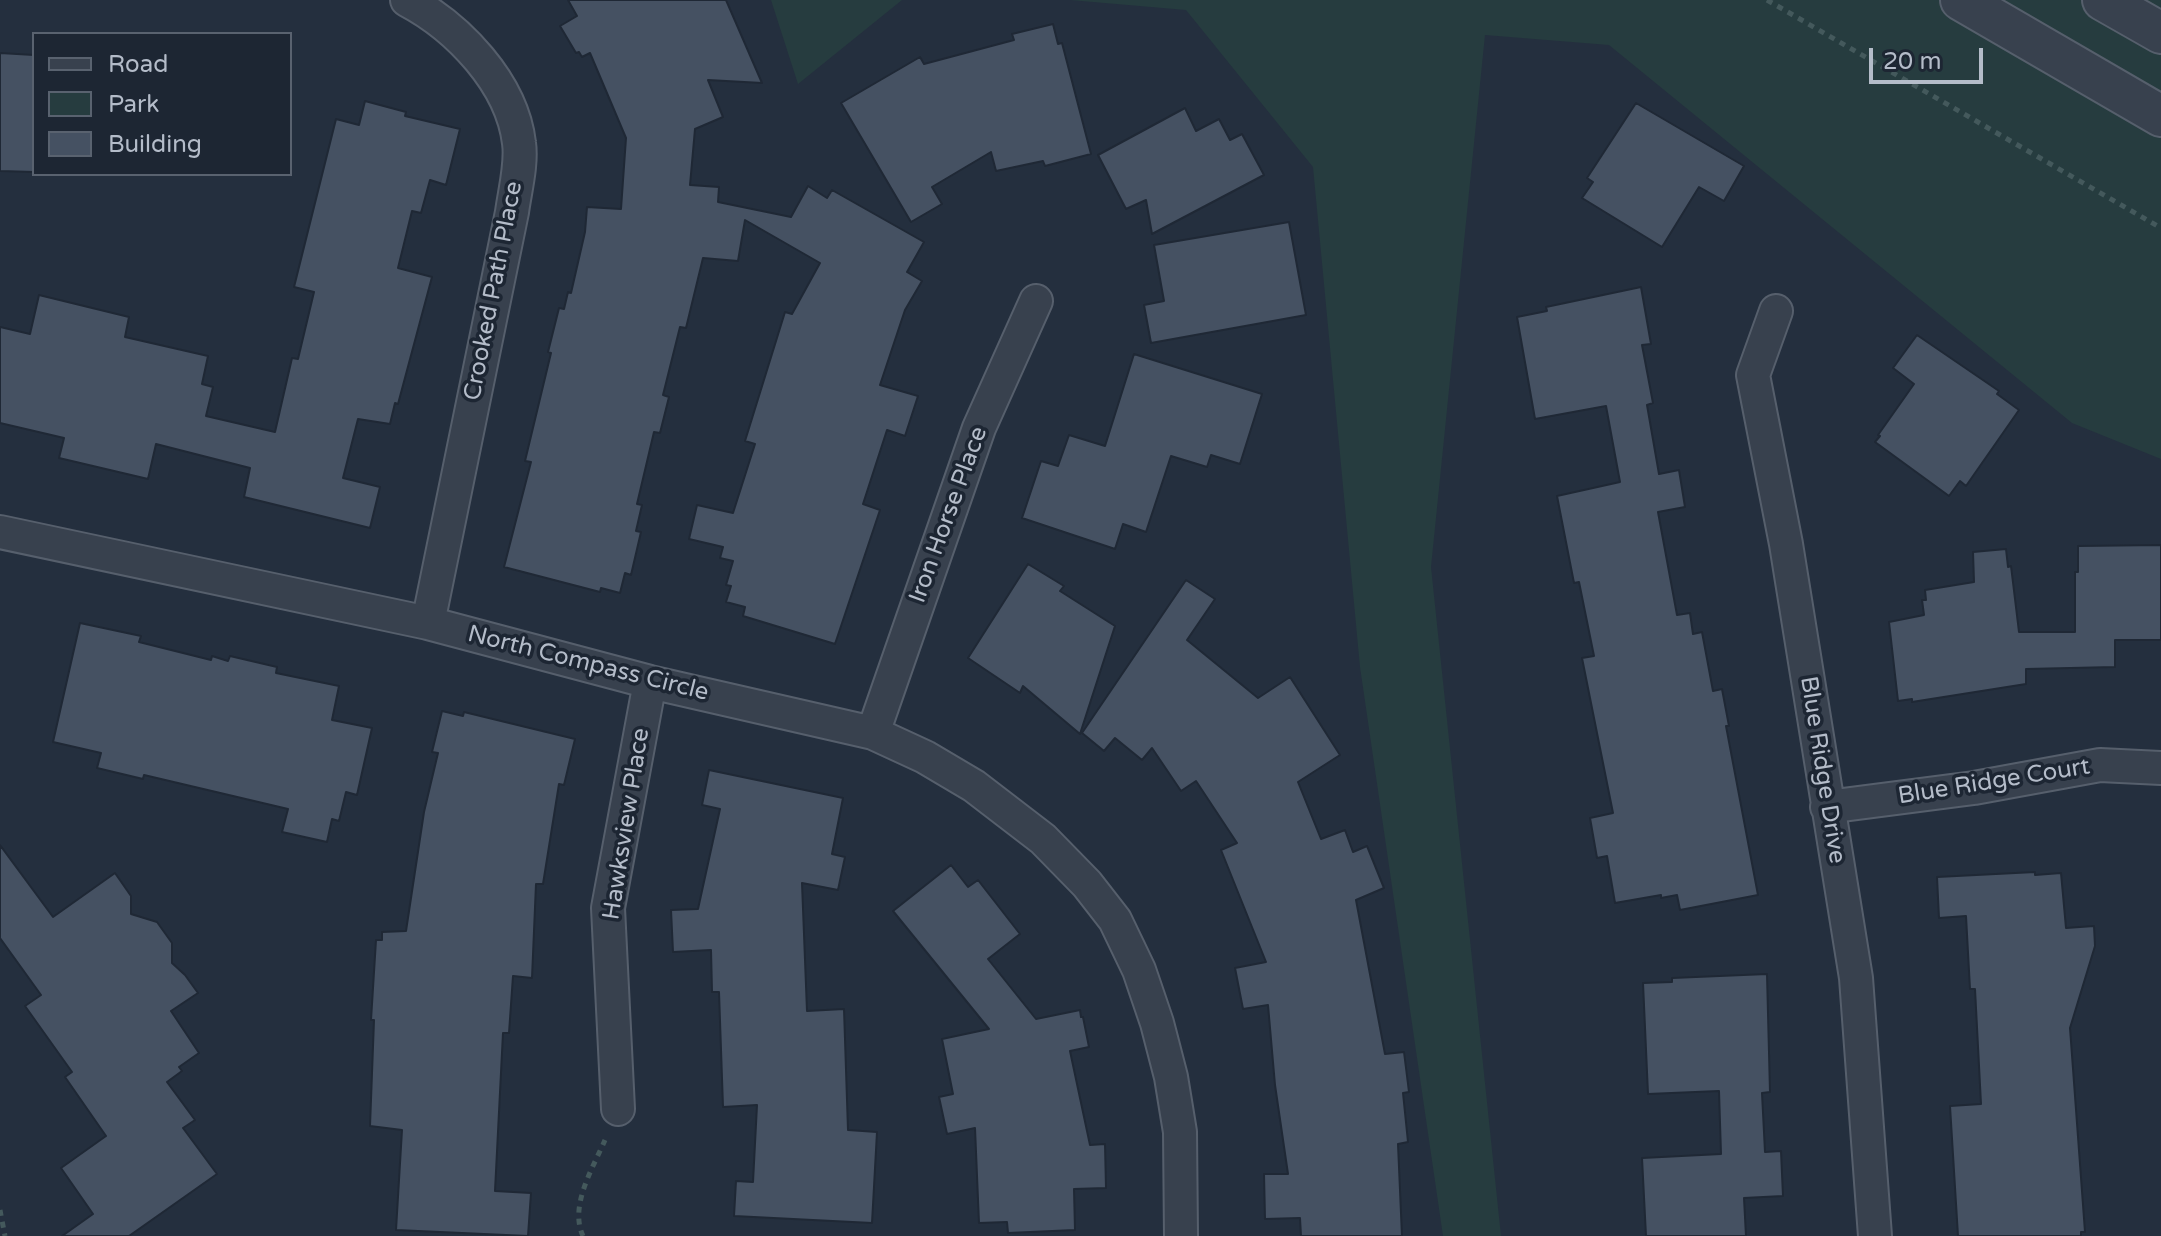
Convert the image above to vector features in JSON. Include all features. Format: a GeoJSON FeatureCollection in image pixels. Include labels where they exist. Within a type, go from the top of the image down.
{"type":"FeatureCollection","features":[{"type":"Feature","properties":{"kind":"street","name":"Crooked Path Place"},"geometry":{"type":"LineString","coordinates":[[407,0],[443,22],[481,61],[498,87],[520,144],[512,212],[428,623]]}},
{"type":"Feature","properties":{"kind":"street"},"geometry":{"type":"LineString","coordinates":[[1961,0],[2161,116]]}},
{"type":"Feature","properties":{"kind":"street"},"geometry":{"type":"LineString","coordinates":[[2103,0],[2161,33]]}},
{"type":"Feature","properties":{"kind":"street","name":"Iron Horse Place"},"geometry":{"type":"LineString","coordinates":[[873,733],[979,428],[1036,301]]}},
{"type":"Feature","properties":{"kind":"street","name":"Blue Ridge Drive"},"geometry":{"type":"LineString","coordinates":[[1776,311],[1753,375],[1786,544],[1856,978],[1875,1236]]}},
{"type":"Feature","properties":{"kind":"street","name":"North Compass Circle"},"geometry":{"type":"LineString","coordinates":[[0,532],[428,623],[650,682],[873,733],[950,772],[1043,839],[1087,884],[1115,920],[1139,970],[1171,1077],[1180,1132],[1181,1236]]}},
{"type":"Feature","properties":{"kind":"street","name":"Hawksview Place"},"geometry":{"type":"LineString","coordinates":[[618,1109],[608,908],[650,682]]}},
{"type":"Feature","properties":{"kind":"street","name":"Blue Ridge Court"},"geometry":{"type":"LineString","coordinates":[[1827,807],[1974,788],[2100,765],[2161,768]]}},
{"type":"Feature","properties":{"kind":"path"},"geometry":{"type":"LineString","coordinates":[[1767,0],[2161,228]]}},
{"type":"Feature","properties":{"kind":"path"},"geometry":{"type":"LineString","coordinates":[[583,1236],[577,1224],[583,1192],[618,1109]]}},
{"type":"Feature","properties":{"kind":"path"},"geometry":{"type":"LineString","coordinates":[[0,1210],[5,1236]]}},
{"type":"Feature","properties":{"kind":"green space"},"geometry":{"type":"Polygon","coordinates":[[[771,0],[902,0],[798,84],[771,0]]]}},
{"type":"Feature","properties":{"kind":"green space"},"geometry":{"type":"Polygon","coordinates":[[[1070,0],[2161,0],[2161,459],[2072,423],[1609,45],[1485,35],[1431,567],[1501,1236],[1443,1236],[1360,667],[1313,167],[1186,10],[1070,0]]]}},
{"type":"Feature","properties":{"kind":"building"},"geometry":{"type":"Polygon","coordinates":[[[568,0],[726,0],[762,83],[708,80],[723,117],[695,129],[690,185],[719,187],[718,202],[791,217],[808,186],[827,198],[832,190],[924,242],[907,272],[922,281],[905,310],[880,385],[918,396],[905,436],[887,430],[863,504],[880,510],[835,644],[743,616],[745,607],[726,602],[731,586],[726,585],[733,561],[720,558],[723,547],[689,539],[697,505],[733,513],[755,444],[745,441],[785,312],[792,314],[820,263],[745,220],[738,261],[703,258],[686,328],[680,327],[663,395],[669,397],[660,433],[654,432],[637,504],[642,505],[636,531],[641,532],[631,575],[625,573],[620,593],[601,588],[600,592],[504,567],[531,462],[525,461],[551,353],[548,352],[559,308],[564,309],[568,292],[571,293],[585,232],[587,207],[621,209],[626,138],[590,53],[582,57],[579,52],[576,53],[560,26],[577,16],[568,0]]]}},
{"type":"Feature","properties":{"kind":"building"},"geometry":{"type":"Polygon","coordinates":[[[1053,24],[1058,44],[1062,43],[1091,154],[1045,166],[1043,161],[996,171],[991,152],[932,187],[942,204],[911,222],[841,103],[920,57],[924,64],[1014,40],[1012,34],[1053,24]]]}},
{"type":"Feature","properties":{"kind":"building"},"geometry":{"type":"Polygon","coordinates":[[[0,53],[32,55],[32,172],[0,171],[0,53]]]}},
{"type":"Feature","properties":{"kind":"building"},"geometry":{"type":"Polygon","coordinates":[[[365,101],[406,112],[405,116],[460,129],[446,185],[430,180],[421,213],[412,211],[398,268],[432,277],[398,404],[395,403],[390,424],[358,419],[343,478],[380,487],[370,528],[244,497],[250,468],[156,444],[148,479],[59,458],[64,438],[0,423],[0,327],[30,334],[39,295],[129,317],[125,337],[208,356],[202,384],[213,387],[206,416],[275,432],[292,358],[298,359],[314,292],[294,287],[336,119],[359,125],[365,101]]]}},
{"type":"Feature","properties":{"kind":"building"},"geometry":{"type":"Polygon","coordinates":[[[1636,103],[1744,166],[1724,201],[1699,187],[1662,247],[1582,198],[1593,182],[1587,178],[1636,103]]]}},
{"type":"Feature","properties":{"kind":"building"},"geometry":{"type":"Polygon","coordinates":[[[1185,108],[1196,131],[1219,119],[1230,140],[1242,134],[1264,175],[1152,234],[1146,200],[1126,209],[1098,155],[1185,108]]]}},
{"type":"Feature","properties":{"kind":"building"},"geometry":{"type":"Polygon","coordinates":[[[1289,222],[1306,315],[1151,343],[1144,305],[1164,301],[1154,245],[1289,222]]]}},
{"type":"Feature","properties":{"kind":"building"},"geometry":{"type":"Polygon","coordinates":[[[1641,287],[1651,344],[1642,345],[1653,403],[1647,405],[1659,474],[1679,470],[1685,507],[1658,512],[1677,615],[1690,613],[1693,634],[1702,632],[1713,691],[1722,689],[1729,726],[1726,726],[1758,895],[1680,910],[1677,895],[1615,903],[1607,856],[1597,858],[1590,818],[1613,813],[1582,658],[1594,656],[1579,582],[1574,583],[1557,496],[1620,482],[1606,406],[1535,419],[1517,317],[1547,311],[1546,307],[1641,287]]]}},
{"type":"Feature","properties":{"kind":"building"},"geometry":{"type":"Polygon","coordinates":[[[1917,335],[1999,391],[1997,394],[2019,410],[1966,486],[1960,481],[1949,496],[1875,442],[1914,384],[1893,368],[1917,335]]]}},
{"type":"Feature","properties":{"kind":"building"},"geometry":{"type":"Polygon","coordinates":[[[1134,354],[1262,394],[1240,464],[1211,455],[1207,467],[1171,456],[1146,532],[1123,524],[1115,549],[1022,518],[1041,461],[1058,466],[1069,435],[1105,446],[1134,354]]]}},
{"type":"Feature","properties":{"kind":"building"},"geometry":{"type":"Polygon","coordinates":[[[2161,545],[2161,640],[2115,640],[2115,667],[2026,669],[2026,684],[1912,702],[1912,699],[1898,701],[1889,622],[1924,615],[1922,600],[1926,600],[1925,590],[1974,582],[1973,552],[2006,549],[2019,632],[2075,632],[2078,546],[2161,545]]]}},
{"type":"Feature","properties":{"kind":"building"},"geometry":{"type":"Polygon","coordinates":[[[1028,564],[1064,586],[1060,591],[1115,626],[1080,734],[1023,686],[1020,693],[968,658],[1028,564]]]}},
{"type":"Feature","properties":{"kind":"building"},"geometry":{"type":"Polygon","coordinates":[[[1186,580],[1215,599],[1187,640],[1258,698],[1290,677],[1340,755],[1298,782],[1321,839],[1345,830],[1353,852],[1367,846],[1384,888],[1356,900],[1385,1054],[1404,1052],[1409,1092],[1403,1093],[1408,1142],[1398,1144],[1402,1236],[1301,1236],[1300,1218],[1265,1219],[1264,1174],[1288,1174],[1275,1085],[1268,1005],[1243,1009],[1235,968],[1266,962],[1221,850],[1237,843],[1196,781],[1181,791],[1152,748],[1142,760],[1115,738],[1104,751],[1082,733],[1186,580]]]}},
{"type":"Feature","properties":{"kind":"building"},"geometry":{"type":"Polygon","coordinates":[[[80,623],[141,636],[139,642],[211,660],[212,656],[228,661],[230,656],[277,667],[276,673],[339,686],[332,720],[372,728],[357,795],[346,792],[339,821],[332,819],[327,842],[282,832],[288,809],[144,775],[143,779],[97,768],[101,753],[53,742],[80,623]]]}},
{"type":"Feature","properties":{"kind":"building"},"geometry":{"type":"Polygon","coordinates":[[[442,711],[463,716],[464,712],[575,739],[564,785],[559,784],[543,884],[536,884],[532,978],[513,976],[509,1033],[503,1033],[495,1191],[531,1193],[528,1236],[396,1230],[402,1130],[370,1126],[374,1020],[371,1020],[376,940],[382,940],[382,932],[406,931],[424,812],[438,753],[432,752],[442,711]]]}},
{"type":"Feature","properties":{"kind":"building"},"geometry":{"type":"Polygon","coordinates":[[[709,770],[843,798],[832,854],[845,857],[838,890],[802,883],[807,1011],[844,1009],[848,1130],[877,1132],[872,1223],[734,1216],[736,1181],[753,1182],[757,1105],[723,1107],[719,992],[712,992],[711,950],[673,952],[671,910],[698,909],[720,809],[702,805],[709,770]]]}},
{"type":"Feature","properties":{"kind":"building"},"geometry":{"type":"Polygon","coordinates":[[[0,845],[53,917],[115,873],[131,896],[131,914],[157,922],[172,943],[172,963],[198,993],[171,1011],[199,1053],[179,1067],[182,1071],[167,1082],[195,1120],[183,1128],[217,1174],[129,1236],[62,1236],[93,1214],[61,1168],[106,1136],[65,1077],[72,1072],[25,1006],[41,995],[0,938],[0,845]]]}},
{"type":"Feature","properties":{"kind":"building"},"geometry":{"type":"Polygon","coordinates":[[[951,865],[968,887],[978,880],[1020,934],[988,959],[1036,1019],[1080,1010],[1083,1017],[1089,1047],[1070,1051],[1090,1145],[1105,1144],[1106,1188],[1074,1189],[1075,1230],[1008,1233],[1007,1222],[979,1223],[975,1128],[947,1134],[939,1097],[953,1094],[942,1039],[989,1029],[893,911],[951,865]]]}},
{"type":"Feature","properties":{"kind":"building"},"geometry":{"type":"Polygon","coordinates":[[[2035,872],[2035,875],[2061,873],[2066,928],[2094,926],[2095,946],[2070,1028],[2085,1232],[2081,1232],[2081,1236],[1958,1236],[1950,1106],[1981,1104],[1975,989],[1970,989],[1966,916],[1939,918],[1937,877],[2035,872]]]}},
{"type":"Feature","properties":{"kind":"building"},"geometry":{"type":"Polygon","coordinates":[[[1767,974],[1770,1092],[1762,1093],[1765,1152],[1781,1151],[1783,1196],[1744,1198],[1746,1236],[1646,1236],[1642,1158],[1721,1154],[1719,1091],[1648,1094],[1643,983],[1672,982],[1672,978],[1767,974]]]}}]}
